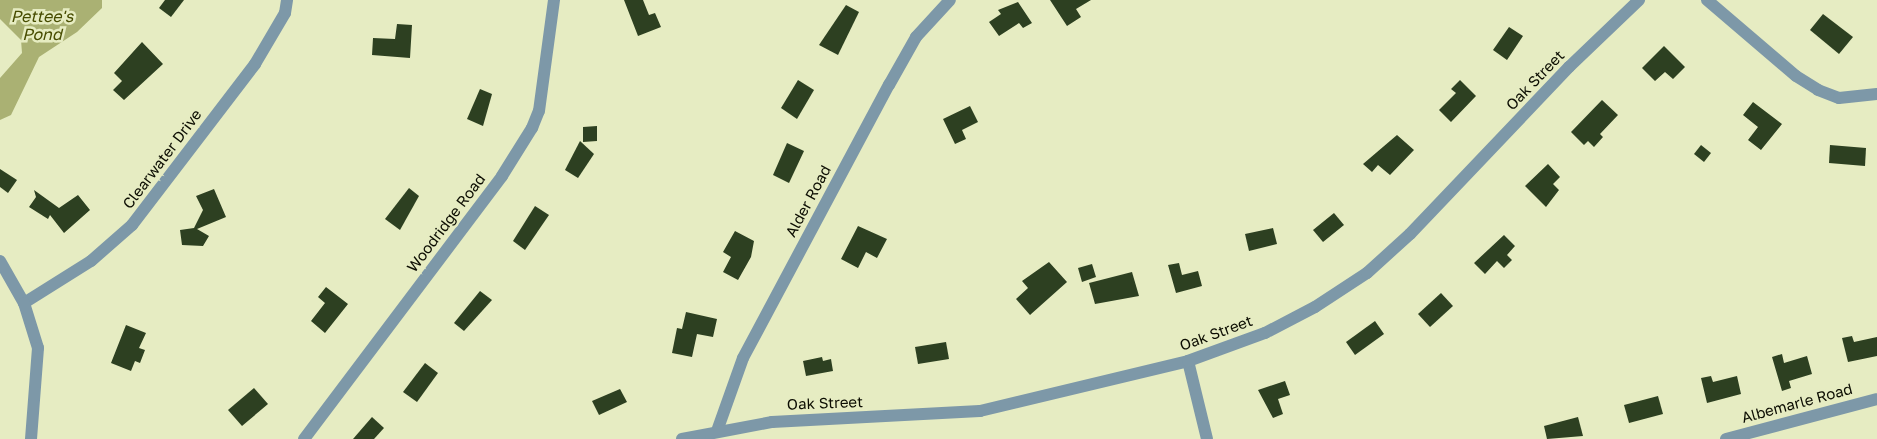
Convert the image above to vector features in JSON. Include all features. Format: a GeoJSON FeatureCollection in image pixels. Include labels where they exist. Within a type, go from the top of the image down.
{"type":"FeatureCollection","features":[{"type":"Feature","properties":{"kind":"street","name":"Clearwater Drive"},"geometry":{"type":"LineString","coordinates":[[24,303],[91,261],[132,225],[255,64],[285,13],[287,0]]}},
{"type":"Feature","properties":{"kind":"street","name":"Woodridge Road"},"geometry":{"type":"LineString","coordinates":[[304,439],[502,176],[532,128],[539,111],[554,0]]}},
{"type":"Feature","properties":{"kind":"street","name":"Alder Road"},"geometry":{"type":"LineString","coordinates":[[717,431],[743,358],[888,84],[916,37],[950,0]]}},
{"type":"Feature","properties":{"kind":"street","name":"Oak Street"},"geometry":{"type":"LineString","coordinates":[[682,439],[772,422],[980,411],[1188,361],[1265,333],[1315,307],[1367,273],[1410,234],[1569,67],[1639,0]]}},
{"type":"Feature","properties":{"kind":"street"},"geometry":{"type":"LineString","coordinates":[[1708,0],[1796,76],[1818,90],[1839,98],[1877,94]]}},
{"type":"Feature","properties":{"kind":"street"},"geometry":{"type":"LineString","coordinates":[[0,261],[24,303],[35,333],[39,363],[31,439]]}},
{"type":"Feature","properties":{"kind":"street"},"geometry":{"type":"LineString","coordinates":[[1188,361],[1207,439]]}},
{"type":"Feature","properties":{"kind":"street","name":"Albemarle Road"},"geometry":{"type":"LineString","coordinates":[[1726,439],[1877,399]]}},
{"type":"Feature","properties":{"kind":"water","name":"Pettee's Pond"},"geometry":{"type":"Polygon","coordinates":[[[0,0],[102,0],[102,8],[77,32],[39,57],[11,115],[0,120],[0,78],[22,53],[21,40],[0,19],[0,0]]]}},
{"type":"Feature","properties":{"kind":"building"},"geometry":{"type":"Polygon","coordinates":[[[165,0],[184,0],[171,17],[159,8],[165,0]]]}},
{"type":"Feature","properties":{"kind":"building"},"geometry":{"type":"Polygon","coordinates":[[[624,0],[643,0],[649,15],[655,13],[661,27],[638,36],[624,0]]]}},
{"type":"Feature","properties":{"kind":"building"},"geometry":{"type":"Polygon","coordinates":[[[1050,0],[1091,0],[1076,9],[1081,17],[1067,26],[1050,0]]]}},
{"type":"Feature","properties":{"kind":"building"},"geometry":{"type":"Polygon","coordinates":[[[1018,2],[1032,23],[1023,28],[1019,23],[999,36],[989,22],[1001,14],[998,10],[1018,2]]]}},
{"type":"Feature","properties":{"kind":"building"},"geometry":{"type":"Polygon","coordinates":[[[846,5],[859,12],[838,55],[819,45],[846,5]]]}},
{"type":"Feature","properties":{"kind":"building"},"geometry":{"type":"Polygon","coordinates":[[[1823,14],[1853,37],[1839,54],[1810,30],[1823,14]]]}},
{"type":"Feature","properties":{"kind":"building"},"geometry":{"type":"Polygon","coordinates":[[[397,24],[412,25],[410,58],[372,55],[373,38],[395,39],[397,24]]]}},
{"type":"Feature","properties":{"kind":"building"},"geometry":{"type":"Polygon","coordinates":[[[1509,27],[1523,36],[1507,60],[1493,50],[1509,27]]]}},
{"type":"Feature","properties":{"kind":"building"},"geometry":{"type":"Polygon","coordinates":[[[142,42],[163,64],[124,100],[113,90],[122,81],[114,73],[142,42]]]}},
{"type":"Feature","properties":{"kind":"building"},"geometry":{"type":"Polygon","coordinates":[[[1664,46],[1685,67],[1673,79],[1665,72],[1655,81],[1642,68],[1664,46]]]}},
{"type":"Feature","properties":{"kind":"building"},"geometry":{"type":"Polygon","coordinates":[[[798,80],[814,90],[797,119],[781,108],[798,80]]]}},
{"type":"Feature","properties":{"kind":"building"},"geometry":{"type":"Polygon","coordinates":[[[1460,80],[1476,96],[1451,122],[1439,110],[1456,93],[1451,89],[1460,80]]]}},
{"type":"Feature","properties":{"kind":"building"},"geometry":{"type":"Polygon","coordinates":[[[480,89],[492,94],[483,126],[467,119],[480,89]]]}},
{"type":"Feature","properties":{"kind":"building"},"geometry":{"type":"Polygon","coordinates":[[[1602,100],[1618,115],[1600,134],[1603,137],[1594,147],[1588,141],[1584,145],[1571,132],[1602,100]]]}},
{"type":"Feature","properties":{"kind":"building"},"geometry":{"type":"Polygon","coordinates":[[[1753,102],[1782,124],[1761,150],[1748,140],[1758,127],[1743,115],[1753,102]]]}},
{"type":"Feature","properties":{"kind":"building"},"geometry":{"type":"Polygon","coordinates":[[[970,106],[978,122],[962,130],[966,139],[955,144],[943,119],[970,106]]]}},
{"type":"Feature","properties":{"kind":"building"},"geometry":{"type":"Polygon","coordinates":[[[597,126],[597,141],[583,142],[583,127],[597,126]]]}},
{"type":"Feature","properties":{"kind":"building"},"geometry":{"type":"Polygon","coordinates":[[[1397,135],[1414,150],[1390,175],[1378,165],[1372,172],[1363,164],[1397,135]]]}},
{"type":"Feature","properties":{"kind":"building"},"geometry":{"type":"Polygon","coordinates":[[[580,141],[594,154],[578,178],[565,170],[580,141]]]}},
{"type":"Feature","properties":{"kind":"building"},"geometry":{"type":"Polygon","coordinates":[[[787,143],[804,151],[789,183],[773,175],[787,143]]]}},
{"type":"Feature","properties":{"kind":"building"},"geometry":{"type":"Polygon","coordinates":[[[1701,145],[1711,153],[1704,162],[1694,154],[1701,145]]]}},
{"type":"Feature","properties":{"kind":"building"},"geometry":{"type":"Polygon","coordinates":[[[1830,145],[1866,148],[1865,166],[1829,163],[1830,145]]]}},
{"type":"Feature","properties":{"kind":"building"},"geometry":{"type":"Polygon","coordinates":[[[1548,164],[1560,177],[1553,184],[1559,190],[1546,207],[1525,186],[1548,164]]]}},
{"type":"Feature","properties":{"kind":"building"},"geometry":{"type":"Polygon","coordinates":[[[0,169],[17,180],[8,193],[0,187],[0,169]]]}},
{"type":"Feature","properties":{"kind":"building"},"geometry":{"type":"Polygon","coordinates":[[[409,188],[419,196],[400,230],[385,219],[409,188]]]}},
{"type":"Feature","properties":{"kind":"building"},"geometry":{"type":"Polygon","coordinates":[[[214,189],[226,217],[197,229],[209,236],[203,246],[182,245],[180,230],[194,228],[203,210],[196,196],[214,189]]]}},
{"type":"Feature","properties":{"kind":"building"},"geometry":{"type":"Polygon","coordinates":[[[34,190],[59,208],[78,195],[90,210],[64,233],[50,215],[48,219],[29,207],[36,197],[34,190]]]}},
{"type":"Feature","properties":{"kind":"building"},"geometry":{"type":"Polygon","coordinates":[[[535,206],[549,215],[525,250],[513,241],[535,206]]]}},
{"type":"Feature","properties":{"kind":"building"},"geometry":{"type":"Polygon","coordinates":[[[1334,213],[1344,225],[1323,242],[1313,230],[1334,213]]]}},
{"type":"Feature","properties":{"kind":"building"},"geometry":{"type":"Polygon","coordinates":[[[858,226],[887,239],[877,258],[866,252],[858,268],[841,259],[858,226]]]}},
{"type":"Feature","properties":{"kind":"building"},"geometry":{"type":"Polygon","coordinates":[[[1273,228],[1277,244],[1249,251],[1245,234],[1273,228]]]}},
{"type":"Feature","properties":{"kind":"building"},"geometry":{"type":"Polygon","coordinates":[[[735,231],[754,241],[751,257],[738,280],[723,272],[731,257],[723,252],[735,231]]]}},
{"type":"Feature","properties":{"kind":"building"},"geometry":{"type":"Polygon","coordinates":[[[1504,235],[1515,246],[1507,255],[1512,260],[1504,268],[1497,261],[1485,274],[1474,263],[1504,235]]]}},
{"type":"Feature","properties":{"kind":"building"},"geometry":{"type":"Polygon","coordinates":[[[1049,262],[1067,282],[1030,315],[1016,299],[1028,288],[1022,281],[1049,262]]]}},
{"type":"Feature","properties":{"kind":"building"},"geometry":{"type":"Polygon","coordinates":[[[1179,263],[1182,275],[1198,271],[1202,286],[1176,293],[1168,265],[1179,263]]]}},
{"type":"Feature","properties":{"kind":"building"},"geometry":{"type":"Polygon","coordinates":[[[1092,264],[1096,277],[1082,282],[1078,268],[1092,264]]]}},
{"type":"Feature","properties":{"kind":"building"},"geometry":{"type":"Polygon","coordinates":[[[1132,272],[1139,296],[1095,304],[1089,283],[1132,272]]]}},
{"type":"Feature","properties":{"kind":"building"},"geometry":{"type":"Polygon","coordinates":[[[326,287],[348,304],[325,333],[311,321],[325,303],[318,297],[326,287]]]}},
{"type":"Feature","properties":{"kind":"building"},"geometry":{"type":"Polygon","coordinates":[[[480,291],[492,300],[464,331],[454,323],[480,291]]]}},
{"type":"Feature","properties":{"kind":"building"},"geometry":{"type":"Polygon","coordinates":[[[1441,293],[1453,306],[1430,327],[1418,314],[1441,293]]]}},
{"type":"Feature","properties":{"kind":"building"},"geometry":{"type":"Polygon","coordinates":[[[686,312],[717,319],[713,337],[697,334],[692,357],[672,353],[677,328],[682,329],[686,312]]]}},
{"type":"Feature","properties":{"kind":"building"},"geometry":{"type":"Polygon","coordinates":[[[1375,321],[1384,334],[1355,355],[1346,342],[1375,321]]]}},
{"type":"Feature","properties":{"kind":"building"},"geometry":{"type":"Polygon","coordinates":[[[126,325],[146,333],[139,348],[145,350],[140,363],[135,361],[131,371],[111,363],[126,325]]]}},
{"type":"Feature","properties":{"kind":"building"},"geometry":{"type":"Polygon","coordinates":[[[1852,336],[1854,342],[1877,337],[1877,356],[1848,362],[1842,338],[1852,336]]]}},
{"type":"Feature","properties":{"kind":"building"},"geometry":{"type":"Polygon","coordinates":[[[946,342],[949,359],[918,364],[915,347],[946,342]]]}},
{"type":"Feature","properties":{"kind":"building"},"geometry":{"type":"Polygon","coordinates":[[[1782,354],[1784,363],[1807,356],[1812,374],[1789,381],[1791,388],[1782,391],[1772,357],[1782,354]]]}},
{"type":"Feature","properties":{"kind":"building"},"geometry":{"type":"Polygon","coordinates":[[[822,357],[823,361],[831,359],[833,371],[806,376],[803,361],[822,357]]]}},
{"type":"Feature","properties":{"kind":"building"},"geometry":{"type":"Polygon","coordinates":[[[425,363],[438,373],[417,402],[403,392],[425,363]]]}},
{"type":"Feature","properties":{"kind":"building"},"geometry":{"type":"Polygon","coordinates":[[[1711,376],[1713,382],[1737,376],[1741,394],[1707,403],[1701,378],[1711,376]]]}},
{"type":"Feature","properties":{"kind":"building"},"geometry":{"type":"Polygon","coordinates":[[[1285,381],[1290,395],[1278,399],[1283,414],[1273,418],[1258,390],[1285,381]]]}},
{"type":"Feature","properties":{"kind":"building"},"geometry":{"type":"Polygon","coordinates":[[[254,388],[268,404],[242,426],[228,410],[254,388]]]}},
{"type":"Feature","properties":{"kind":"building"},"geometry":{"type":"Polygon","coordinates":[[[620,389],[627,402],[599,415],[592,401],[620,389]]]}},
{"type":"Feature","properties":{"kind":"building"},"geometry":{"type":"Polygon","coordinates":[[[1658,396],[1663,414],[1629,423],[1624,405],[1658,396]]]}},
{"type":"Feature","properties":{"kind":"building"},"geometry":{"type":"Polygon","coordinates":[[[372,417],[384,428],[374,439],[353,439],[372,417]]]}},
{"type":"Feature","properties":{"kind":"building"},"geometry":{"type":"Polygon","coordinates":[[[1578,417],[1583,436],[1547,439],[1544,426],[1578,417]]]}}]}
